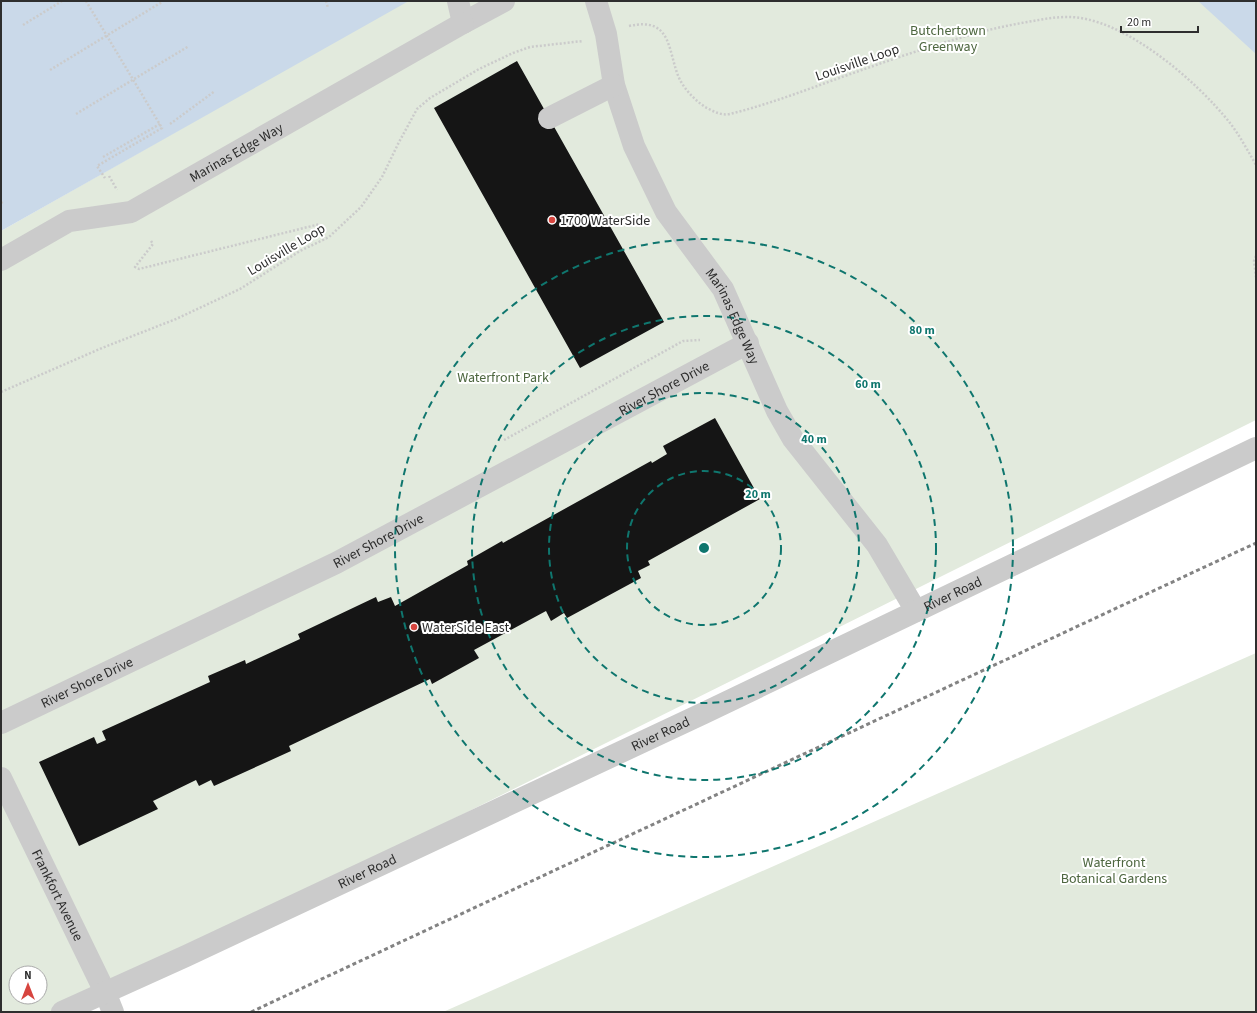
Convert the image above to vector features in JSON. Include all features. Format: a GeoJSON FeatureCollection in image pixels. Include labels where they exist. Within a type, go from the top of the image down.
{"type":"FeatureCollection","features":[{"type":"Feature","properties":{"kind":"street"},"geometry":{"type":"LineString","coordinates":[[458,1],[463,23]]}},
{"type":"Feature","properties":{"kind":"street","name":"Marinas Edge Way"},"geometry":{"type":"LineString","coordinates":[[1,260],[69,221],[131,212],[504,1]]}},
{"type":"Feature","properties":{"kind":"street","name":"Marinas Edge Way"},"geometry":{"type":"LineString","coordinates":[[596,1],[606,34],[614,85],[634,146],[666,212],[722,288],[777,411],[793,439],[877,545],[916,611]]}},
{"type":"Feature","properties":{"kind":"street"},"geometry":{"type":"LineString","coordinates":[[549,118],[614,85]]}},
{"type":"Feature","properties":{"kind":"street","name":"River Shore Drive"},"geometry":{"type":"LineString","coordinates":[[1,723],[336,563],[748,344]]}},
{"type":"Feature","properties":{"kind":"street","name":"River Road"},"geometry":{"type":"LineString","coordinates":[[62,1012],[193,953],[683,723],[1256,448]]}},
{"type":"Feature","properties":{"kind":"street","name":"Frankfort Avenue"},"geometry":{"type":"LineString","coordinates":[[1,778],[105,992],[113,1012]]}},
{"type":"Feature","properties":{"kind":"path"},"geometry":{"type":"LineString","coordinates":[[22,25],[62,1]]}},
{"type":"Feature","properties":{"kind":"path"},"geometry":{"type":"LineString","coordinates":[[86,1],[162,128],[97,166],[105,178]]}},
{"type":"Feature","properties":{"kind":"path"},"geometry":{"type":"LineString","coordinates":[[326,1],[328,8]]}},
{"type":"Feature","properties":{"kind":"path"},"geometry":{"type":"LineString","coordinates":[[50,70],[162,2]]}},
{"type":"Feature","properties":{"kind":"path","name":"Louisville Loop"},"geometry":{"type":"LineString","coordinates":[[628,26],[641,23],[654,27],[663,32],[668,41],[680,79],[688,92],[700,104],[714,112],[726,115],[786,98],[860,70],[994,28],[1067,16],[1105,24],[1137,40],[1191,81],[1230,123],[1256,165]]}},
{"type":"Feature","properties":{"kind":"path","name":"Louisville Loop"},"geometry":{"type":"LineString","coordinates":[[1,392],[102,348],[176,319],[240,288],[300,251],[329,238],[361,207],[382,177],[417,109],[430,98],[479,69],[530,46],[585,41]]}},
{"type":"Feature","properties":{"kind":"path"},"geometry":{"type":"LineString","coordinates":[[76,114],[189,46]]}},
{"type":"Feature","properties":{"kind":"path"},"geometry":{"type":"LineString","coordinates":[[170,124],[215,91]]}},
{"type":"Feature","properties":{"kind":"path"},"geometry":{"type":"LineString","coordinates":[[103,157],[160,124]]}},
{"type":"Feature","properties":{"kind":"path"},"geometry":{"type":"LineString","coordinates":[[151,241],[153,244],[135,267],[139,269],[320,224],[324,240]]}},
{"type":"Feature","properties":{"kind":"path"},"geometry":{"type":"LineString","coordinates":[[1256,256],[1254,261],[1256,277]]}},
{"type":"Feature","properties":{"kind":"path"},"geometry":{"type":"LineString","coordinates":[[504,440],[683,341],[706,340]]}},
{"type":"Feature","properties":{"kind":"green space","name":"Waterfront Park"},"geometry":{"type":"Polygon","coordinates":[[[406,1],[1256,1],[1256,420],[105,992],[62,1012],[1,1012],[1,231],[406,1]]]}},
{"type":"Feature","properties":{"kind":"green space","name":"Waterfront Botanical Gardens"},"geometry":{"type":"Polygon","coordinates":[[[1256,653],[1256,1012],[443,1012],[1256,653]]]}},
{"type":"Feature","properties":{"kind":"water"},"geometry":{"type":"Polygon","coordinates":[[[1,1],[406,1],[407,2],[1,231],[1,1]]]}},
{"type":"Feature","properties":{"kind":"water"},"geometry":{"type":"Polygon","coordinates":[[[1198,1],[1256,1],[1256,54],[1198,1]]]}},
{"type":"Feature","properties":{"kind":"building","name":"1700 WaterSide"},"geometry":{"type":"Polygon","coordinates":[[[517,61],[664,322],[580,368],[434,108],[517,61]]]}},
{"type":"Feature","properties":{"kind":"building","name":"WaterSide East"},"geometry":{"type":"Polygon","coordinates":[[[715,418],[760,499],[648,561],[650,565],[638,571],[641,578],[567,618],[564,613],[551,621],[546,611],[474,650],[479,658],[432,684],[430,679],[289,746],[291,751],[214,786],[211,780],[199,786],[196,780],[153,801],[158,809],[79,846],[39,762],[94,737],[97,744],[106,740],[102,731],[210,682],[208,676],[245,660],[246,664],[300,639],[298,634],[376,597],[378,602],[391,597],[395,606],[468,565],[467,561],[502,541],[503,543],[651,461],[652,463],[667,454],[663,446],[715,418]]]}},
{"type":"Feature","properties":{"kind":"railway"},"geometry":{"type":"LineString","coordinates":[[251,1012],[1256,543]]}},
{"type":"Feature","properties":{"kind":"place","name":"1700 WaterSide"},"geometry":{"type":"Point","coordinates":[552,220]}},
{"type":"Feature","properties":{"kind":"place","name":"WaterSide East"},"geometry":{"type":"Point","coordinates":[414,627]}},
{"type":"Feature","properties":{"kind":"park label","name":"Butchertown Greenway"},"geometry":{"type":"Point","coordinates":[948,38]}}]}
